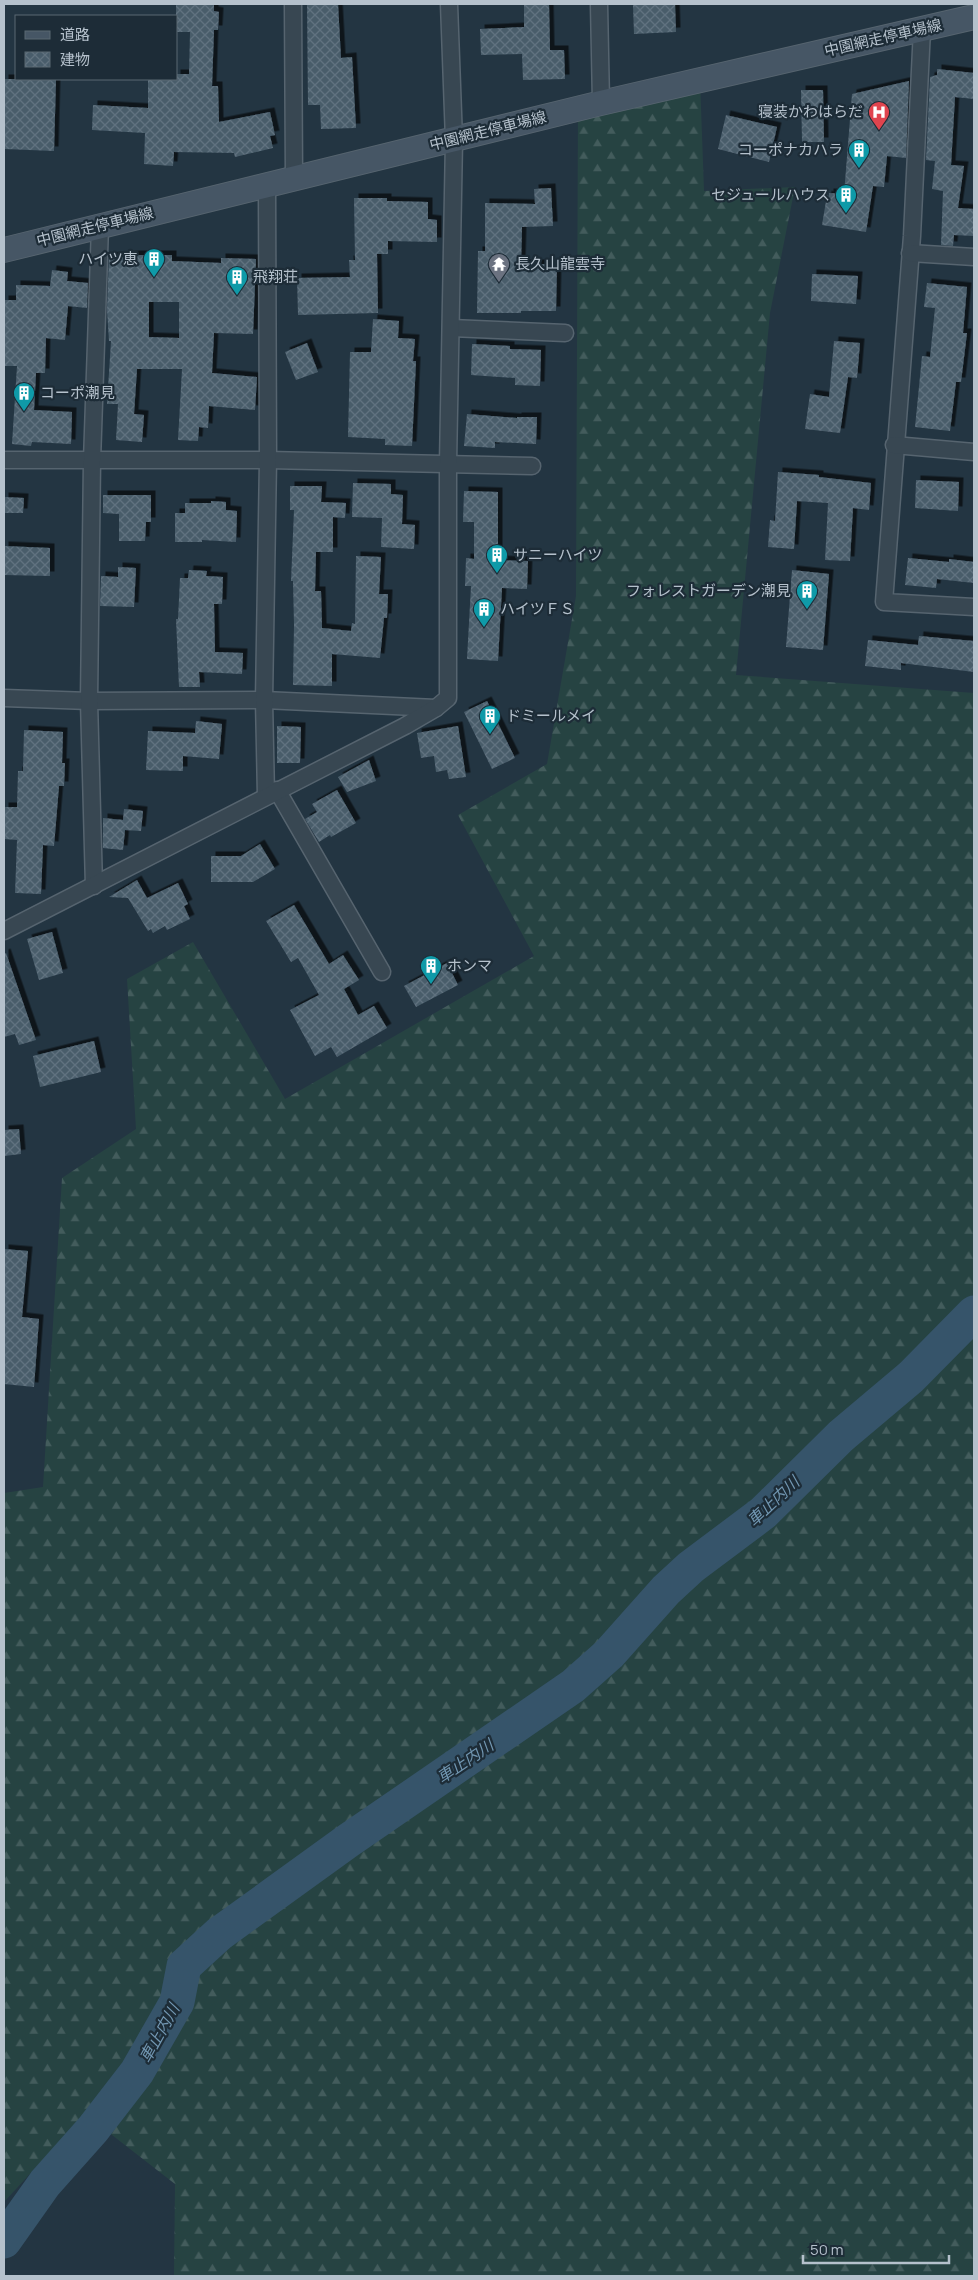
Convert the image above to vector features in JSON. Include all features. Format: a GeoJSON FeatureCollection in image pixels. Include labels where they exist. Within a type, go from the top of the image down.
{"type":"FeatureCollection","features":[{"type":"Feature","properties":{"kind":"main road","name":"中園網走停車場線"},"geometry":{"type":"LineString","coordinates":[[4,250],[600,103],[974,18]]}},
{"type":"Feature","properties":{"kind":"street"},"geometry":{"type":"LineString","coordinates":[[293,4],[294,179]]}},
{"type":"Feature","properties":{"kind":"street"},"geometry":{"type":"LineString","coordinates":[[4,932],[405,726],[436,708],[448,698],[448,464],[454,140],[449,4]]}},
{"type":"Feature","properties":{"kind":"street"},"geometry":{"type":"LineString","coordinates":[[599,4],[600,103]]}},
{"type":"Feature","properties":{"kind":"street"},"geometry":{"type":"LineString","coordinates":[[922,29],[910,253],[894,445],[884,602],[974,607]]}},
{"type":"Feature","properties":{"kind":"street"},"geometry":{"type":"LineString","coordinates":[[267,185],[268,460],[264,700],[272,793],[382,972]]}},
{"type":"Feature","properties":{"kind":"street"},"geometry":{"type":"LineString","coordinates":[[94,886],[89,701],[92,461],[100,226]]}},
{"type":"Feature","properties":{"kind":"street"},"geometry":{"type":"LineString","coordinates":[[910,253],[974,257]]}},
{"type":"Feature","properties":{"kind":"street"},"geometry":{"type":"LineString","coordinates":[[451,328],[565,334]]}},
{"type":"Feature","properties":{"kind":"street"},"geometry":{"type":"LineString","coordinates":[[894,445],[974,452]]}},
{"type":"Feature","properties":{"kind":"street"},"geometry":{"type":"LineString","coordinates":[[4,460],[268,460],[532,466]]}},
{"type":"Feature","properties":{"kind":"street"},"geometry":{"type":"LineString","coordinates":[[4,698],[89,701],[264,700],[436,708]]}},
{"type":"Feature","properties":{"kind":"green space"},"geometry":{"type":"Polygon","coordinates":[[[700,80],[704,191],[795,187],[770,313],[736,675],[974,693],[974,2276],[174,2276],[175,2184],[85,2114],[4,2202],[4,1493],[43,1487],[62,1178],[136,1129],[127,979],[193,942],[285,1099],[534,956],[458,815],[547,764],[576,596],[578,108],[700,80]]]}},
{"type":"Feature","properties":{"kind":"building"},"geometry":{"type":"Polygon","coordinates":[[[176,4],[214,4],[214,11],[219,12],[218,30],[214,30],[212,86],[218,86],[219,122],[270,112],[275,135],[270,136],[273,148],[235,157],[234,153],[174,152],[173,166],[144,164],[145,133],[92,130],[93,105],[148,108],[148,80],[178,80],[178,74],[189,74],[190,32],[178,32],[178,15],[176,15],[176,4]]]}},
{"type":"Feature","properties":{"kind":"building"},"geometry":{"type":"Polygon","coordinates":[[[307,4],[338,4],[341,58],[352,57],[356,128],[321,129],[320,105],[308,105],[307,4]]]}},
{"type":"Feature","properties":{"kind":"building"},"geometry":{"type":"Polygon","coordinates":[[[549,4],[550,50],[564,50],[565,79],[523,80],[522,54],[481,55],[480,29],[524,27],[524,5],[549,4]]]}},
{"type":"Feature","properties":{"kind":"building"},"geometry":{"type":"Polygon","coordinates":[[[675,4],[676,32],[634,34],[633,5],[675,4]]]}},
{"type":"Feature","properties":{"kind":"building"},"geometry":{"type":"Polygon","coordinates":[[[937,69],[974,73],[974,99],[955,97],[951,165],[964,166],[958,208],[974,209],[974,236],[954,235],[953,246],[941,245],[943,191],[932,189],[935,161],[926,160],[930,77],[937,75],[937,69]]]}},
{"type":"Feature","properties":{"kind":"building"},"geometry":{"type":"Polygon","coordinates":[[[4,79],[56,80],[54,151],[4,149],[4,79]]]}},
{"type":"Feature","properties":{"kind":"building"},"geometry":{"type":"Polygon","coordinates":[[[909,81],[906,158],[887,156],[884,187],[873,186],[866,232],[822,225],[827,195],[829,196],[829,193],[844,194],[852,94],[909,81]]]}},
{"type":"Feature","properties":{"kind":"building"},"geometry":{"type":"Polygon","coordinates":[[[801,90],[823,90],[824,142],[802,142],[801,90]]]}},
{"type":"Feature","properties":{"kind":"building"},"geometry":{"type":"Polygon","coordinates":[[[726,115],[777,127],[769,162],[718,149],[726,115]]]}},
{"type":"Feature","properties":{"kind":"building"},"geometry":{"type":"Polygon","coordinates":[[[551,188],[553,226],[522,227],[521,264],[557,264],[556,311],[477,313],[478,251],[485,251],[485,203],[535,204],[534,189],[551,188]]]}},
{"type":"Feature","properties":{"kind":"building"},"geometry":{"type":"Polygon","coordinates":[[[354,198],[387,198],[387,201],[428,202],[428,219],[437,220],[437,242],[388,241],[388,254],[377,254],[378,313],[298,315],[297,278],[350,277],[349,260],[355,260],[354,198]]]}},
{"type":"Feature","properties":{"kind":"building"},"geometry":{"type":"Polygon","coordinates":[[[172,255],[172,261],[221,263],[221,258],[256,259],[253,334],[214,333],[212,373],[257,377],[255,410],[209,406],[208,428],[199,427],[198,441],[178,440],[182,369],[137,369],[134,414],[144,415],[142,442],[116,440],[118,404],[107,404],[111,341],[109,341],[107,310],[109,257],[172,255]],[[149,302],[149,337],[179,338],[179,302],[149,302]]]}},
{"type":"Feature","properties":{"kind":"building"},"geometry":{"type":"Polygon","coordinates":[[[52,270],[68,272],[67,281],[88,283],[87,308],[68,306],[65,340],[46,338],[45,373],[36,373],[34,410],[72,412],[71,444],[32,442],[31,446],[12,444],[17,366],[4,366],[4,300],[16,300],[16,285],[50,286],[52,270]]]}},
{"type":"Feature","properties":{"kind":"building"},"geometry":{"type":"Polygon","coordinates":[[[812,274],[858,276],[856,304],[811,301],[812,274]]]}},
{"type":"Feature","properties":{"kind":"building"},"geometry":{"type":"Polygon","coordinates":[[[927,283],[967,287],[963,333],[967,333],[961,382],[956,382],[950,431],[915,427],[922,356],[930,357],[935,308],[924,307],[927,283]]]}},
{"type":"Feature","properties":{"kind":"building"},"geometry":{"type":"Polygon","coordinates":[[[373,319],[399,321],[398,338],[415,339],[413,361],[416,361],[412,446],[385,445],[385,439],[348,437],[350,352],[371,352],[373,319]]]}},
{"type":"Feature","properties":{"kind":"building"},"geometry":{"type":"Polygon","coordinates":[[[834,341],[860,343],[857,378],[848,377],[840,433],[805,429],[810,394],[829,397],[834,341]]]}},
{"type":"Feature","properties":{"kind":"building"},"geometry":{"type":"Polygon","coordinates":[[[307,343],[318,372],[296,380],[285,352],[307,343]]]}},
{"type":"Feature","properties":{"kind":"building"},"geometry":{"type":"Polygon","coordinates":[[[472,344],[510,346],[510,349],[541,350],[540,386],[515,385],[515,378],[471,375],[472,344]]]}},
{"type":"Feature","properties":{"kind":"building"},"geometry":{"type":"Polygon","coordinates":[[[467,414],[517,418],[537,417],[536,444],[495,442],[495,448],[464,446],[467,414]]]}},
{"type":"Feature","properties":{"kind":"building"},"geometry":{"type":"Polygon","coordinates":[[[778,472],[819,475],[819,477],[871,483],[869,510],[853,508],[850,561],[825,560],[828,503],[797,501],[794,549],[768,547],[770,520],[775,521],[778,472]]]}},
{"type":"Feature","properties":{"kind":"building"},"geometry":{"type":"Polygon","coordinates":[[[916,480],[959,482],[958,511],[915,508],[916,480]]]}},
{"type":"Feature","properties":{"kind":"building"},"geometry":{"type":"Polygon","coordinates":[[[353,483],[391,484],[391,494],[403,495],[402,524],[415,525],[414,549],[381,547],[382,518],[352,517],[353,483]]]}},
{"type":"Feature","properties":{"kind":"building"},"geometry":{"type":"Polygon","coordinates":[[[290,486],[322,486],[321,502],[346,503],[345,518],[333,517],[333,552],[316,552],[315,591],[321,591],[322,628],[351,631],[352,623],[355,624],[356,556],[381,557],[379,594],[388,594],[387,618],[384,618],[380,658],[332,654],[332,686],[293,685],[294,625],[293,581],[291,581],[294,510],[290,510],[290,486]]]}},
{"type":"Feature","properties":{"kind":"building"},"geometry":{"type":"Polygon","coordinates":[[[464,491],[498,492],[498,560],[528,561],[527,589],[502,588],[498,661],[467,659],[471,586],[465,586],[466,558],[474,559],[474,522],[463,522],[464,491]]]}},
{"type":"Feature","properties":{"kind":"building"},"geometry":{"type":"Polygon","coordinates":[[[103,495],[151,495],[151,522],[146,522],[145,541],[119,541],[119,514],[103,513],[103,495]]]}},
{"type":"Feature","properties":{"kind":"building"},"geometry":{"type":"Polygon","coordinates":[[[4,497],[24,498],[23,513],[4,513],[4,497]]]}},
{"type":"Feature","properties":{"kind":"building"},"geometry":{"type":"Polygon","coordinates":[[[211,501],[226,502],[226,510],[237,511],[236,542],[202,540],[202,542],[175,542],[175,513],[185,513],[185,503],[211,503],[211,501]]]}},
{"type":"Feature","properties":{"kind":"building"},"geometry":{"type":"Polygon","coordinates":[[[4,546],[50,548],[50,576],[4,575],[4,546]]]}},
{"type":"Feature","properties":{"kind":"building"},"geometry":{"type":"Polygon","coordinates":[[[908,558],[949,562],[949,559],[974,562],[974,583],[937,579],[936,588],[905,585],[908,558]]]}},
{"type":"Feature","properties":{"kind":"building"},"geometry":{"type":"Polygon","coordinates":[[[118,567],[136,568],[134,607],[100,606],[101,576],[118,577],[118,567]]]}},
{"type":"Feature","properties":{"kind":"building"},"geometry":{"type":"Polygon","coordinates":[[[189,570],[207,571],[206,576],[223,577],[222,604],[214,604],[215,652],[243,653],[242,674],[199,672],[200,687],[179,687],[176,619],[178,619],[180,578],[188,578],[189,570]]]}},
{"type":"Feature","properties":{"kind":"building","name":"フォレストガーデン潮見"},"geometry":{"type":"Polygon","coordinates":[[[792,570],[829,574],[823,650],[786,647],[792,570]]]}},
{"type":"Feature","properties":{"kind":"building"},"geometry":{"type":"Polygon","coordinates":[[[919,636],[974,641],[974,672],[901,663],[901,670],[865,666],[868,640],[918,645],[919,636]]]}},
{"type":"Feature","properties":{"kind":"building","name":"ドミールメイ"},"geometry":{"type":"Polygon","coordinates":[[[487,701],[515,758],[492,769],[464,712],[487,701]]]}},
{"type":"Feature","properties":{"kind":"building"},"geometry":{"type":"Polygon","coordinates":[[[196,721],[222,724],[219,759],[183,756],[183,771],[146,770],[148,731],[195,733],[196,721]]]}},
{"type":"Feature","properties":{"kind":"building"},"geometry":{"type":"Polygon","coordinates":[[[277,726],[301,727],[300,763],[277,763],[277,726]]]}},
{"type":"Feature","properties":{"kind":"building"},"geometry":{"type":"Polygon","coordinates":[[[458,726],[466,777],[449,779],[447,770],[436,772],[434,756],[421,758],[417,733],[458,726]]]}},
{"type":"Feature","properties":{"kind":"building"},"geometry":{"type":"Polygon","coordinates":[[[24,730],[63,732],[62,763],[65,763],[64,786],[59,786],[54,846],[43,845],[41,894],[15,893],[17,840],[4,839],[4,807],[17,807],[18,771],[23,771],[24,730]]]}},
{"type":"Feature","properties":{"kind":"building"},"geometry":{"type":"Polygon","coordinates":[[[369,760],[376,781],[347,792],[338,777],[369,760]]]}},
{"type":"Feature","properties":{"kind":"building"},"geometry":{"type":"Polygon","coordinates":[[[337,790],[356,823],[319,842],[305,819],[317,812],[312,804],[337,790]]]}},
{"type":"Feature","properties":{"kind":"building"},"geometry":{"type":"Polygon","coordinates":[[[124,809],[143,811],[141,831],[125,830],[123,850],[103,848],[103,818],[123,820],[124,809]]]}},
{"type":"Feature","properties":{"kind":"building"},"geometry":{"type":"Polygon","coordinates":[[[260,844],[275,869],[253,882],[211,882],[211,856],[241,856],[260,844]]]}},
{"type":"Feature","properties":{"kind":"building"},"geometry":{"type":"Polygon","coordinates":[[[137,880],[147,898],[178,883],[188,904],[184,906],[190,919],[167,930],[165,926],[153,933],[151,929],[148,931],[128,898],[109,897],[137,880]]]}},
{"type":"Feature","properties":{"kind":"building"},"geometry":{"type":"Polygon","coordinates":[[[294,905],[329,964],[343,955],[359,980],[344,989],[358,1015],[374,1006],[387,1028],[337,1057],[331,1047],[315,1056],[290,1010],[319,995],[298,958],[291,962],[266,921],[294,905]]]}},
{"type":"Feature","properties":{"kind":"building"},"geometry":{"type":"Polygon","coordinates":[[[52,932],[63,973],[39,980],[27,939],[52,932]]]}},
{"type":"Feature","properties":{"kind":"building"},"geometry":{"type":"Polygon","coordinates":[[[6,953],[36,1040],[19,1045],[15,1034],[4,1037],[4,954],[6,953]]]}},
{"type":"Feature","properties":{"kind":"building","name":"ホンマ"},"geometry":{"type":"Polygon","coordinates":[[[447,963],[458,985],[416,1007],[404,986],[447,963]]]}},
{"type":"Feature","properties":{"kind":"building"},"geometry":{"type":"Polygon","coordinates":[[[94,1041],[101,1072],[40,1087],[33,1056],[94,1041]]]}},
{"type":"Feature","properties":{"kind":"building"},"geometry":{"type":"Polygon","coordinates":[[[19,1129],[21,1154],[4,1156],[4,1130],[19,1129]]]}},
{"type":"Feature","properties":{"kind":"building"},"geometry":{"type":"Polygon","coordinates":[[[4,1249],[28,1251],[22,1317],[39,1319],[34,1387],[4,1384],[4,1249]]]}},
{"type":"Feature","properties":{"kind":"waterway","name":"車止内川"},"geometry":{"type":"LineString","coordinates":[[4,2241],[45,2183],[93,2129],[137,2072],[177,2002],[184,1966],[219,1934],[349,1840],[573,1686],[609,1654],[666,1590],[691,1567],[763,1513],[841,1436],[911,1377],[974,1313]]}},
{"type":"Feature","properties":{"kind":"place","name":"寝装かわはらだ"},"geometry":{"type":"Point","coordinates":[879,131]}},
{"type":"Feature","properties":{"kind":"place","name":"コーポナカハラ"},"geometry":{"type":"Point","coordinates":[859,169]}},
{"type":"Feature","properties":{"kind":"place","name":"セジュールハウス"},"geometry":{"type":"Point","coordinates":[846,214]}},
{"type":"Feature","properties":{"kind":"place","name":"ハイツ恵"},"geometry":{"type":"Point","coordinates":[154,278]}},
{"type":"Feature","properties":{"kind":"place","name":"長久山龍雲寺"},"geometry":{"type":"Point","coordinates":[499,283]}},
{"type":"Feature","properties":{"kind":"place","name":"飛翔荘"},"geometry":{"type":"Point","coordinates":[237,296]}},
{"type":"Feature","properties":{"kind":"place","name":"コーポ潮見"},"geometry":{"type":"Point","coordinates":[24,412]}},
{"type":"Feature","properties":{"kind":"place","name":"サニーハイツ"},"geometry":{"type":"Point","coordinates":[497,574]}},
{"type":"Feature","properties":{"kind":"place","name":"フォレストガーデン潮見"},"geometry":{"type":"Point","coordinates":[807,610]}},
{"type":"Feature","properties":{"kind":"place","name":"ハイツＦＳ"},"geometry":{"type":"Point","coordinates":[484,628]}},
{"type":"Feature","properties":{"kind":"place","name":"ドミールメイ"},"geometry":{"type":"Point","coordinates":[490,735]}},
{"type":"Feature","properties":{"kind":"place","name":"ホンマ"},"geometry":{"type":"Point","coordinates":[431,985]}}]}
